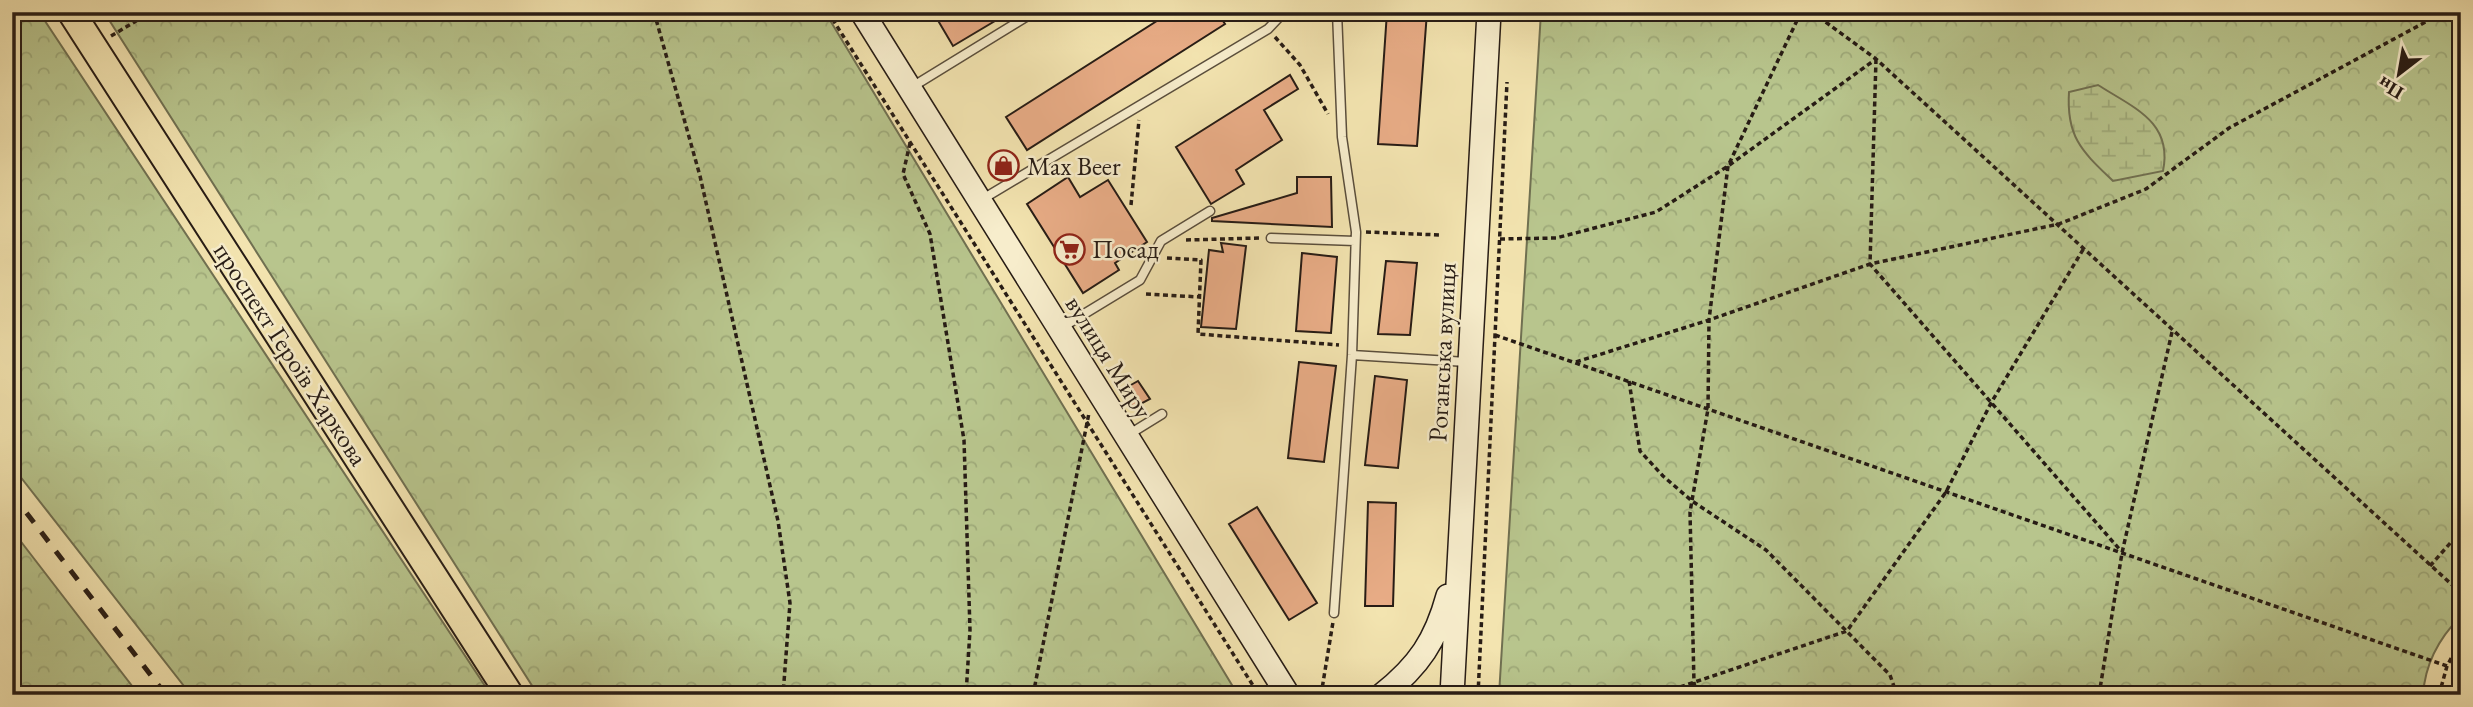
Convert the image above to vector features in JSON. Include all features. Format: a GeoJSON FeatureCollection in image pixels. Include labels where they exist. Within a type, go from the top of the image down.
{"type":"FeatureCollection","features":[{"type":"Feature","properties":{"kind":"main road","name":"проспект Героїв Харкова"},"geometry":{"type":"LineString","coordinates":[[71,12],[510,695]]}},
{"type":"Feature","properties":{"kind":"street","name":"вулиця Миру"},"geometry":{"type":"LineString","coordinates":[[862,12],[978,202],[1288,695]]}},
{"type":"Feature","properties":{"kind":"street","name":"Роганська вулиця"},"geometry":{"type":"LineString","coordinates":[[1452,695],[1489,12]]}},
{"type":"Feature","properties":{"kind":"street"},"geometry":{"type":"LineString","coordinates":[[1382,695],[1419,661],[1439,628],[1458,556]]}},
{"type":"Feature","properties":{"kind":"lane"},"geometry":{"type":"LineString","coordinates":[[910,89],[1034,12]]}},
{"type":"Feature","properties":{"kind":"lane"},"geometry":{"type":"LineString","coordinates":[[978,202],[1268,29],[1284,12]]}},
{"type":"Feature","properties":{"kind":"lane"},"geometry":{"type":"LineString","coordinates":[[1334,613],[1352,351],[1355,237],[1342,137],[1337,12]]}},
{"type":"Feature","properties":{"kind":"lane"},"geometry":{"type":"LineString","coordinates":[[1058,329],[1140,280],[1161,241],[1210,211]]}},
{"type":"Feature","properties":{"kind":"lane"},"geometry":{"type":"LineString","coordinates":[[1271,238],[1355,237]]}},
{"type":"Feature","properties":{"kind":"lane"},"geometry":{"type":"LineString","coordinates":[[1352,351],[1470,362]]}},
{"type":"Feature","properties":{"kind":"lane"},"geometry":{"type":"LineString","coordinates":[[1126,437],[1162,414]]}},
{"type":"Feature","properties":{"kind":"path"},"geometry":{"type":"LineString","coordinates":[[105,40],[152,12]]}},
{"type":"Feature","properties":{"kind":"path"},"geometry":{"type":"LineString","coordinates":[[654,12],[700,176],[778,521],[789,603],[783,695]]}},
{"type":"Feature","properties":{"kind":"path"},"geometry":{"type":"LineString","coordinates":[[828,12],[1259,695]]}},
{"type":"Feature","properties":{"kind":"path"},"geometry":{"type":"LineString","coordinates":[[1697,695],[1694,683],[1692,500],[1707,409],[1709,320],[1728,166],[1801,12]]}},
{"type":"Feature","properties":{"kind":"path"},"geometry":{"type":"LineString","coordinates":[[1812,12],[1876,59],[2461,593]]}},
{"type":"Feature","properties":{"kind":"path"},"geometry":{"type":"LineString","coordinates":[[1574,362],[1709,320],[1870,264],[2059,224],[2146,189],[2229,128],[2444,12]]}},
{"type":"Feature","properties":{"kind":"path"},"geometry":{"type":"LineString","coordinates":[[1268,29],[1300,65],[1342,137]]}},
{"type":"Feature","properties":{"kind":"path"},"geometry":{"type":"LineString","coordinates":[[1500,239],[1556,238],[1656,212],[1728,166],[1876,59]]}},
{"type":"Feature","properties":{"kind":"path"},"geometry":{"type":"LineString","coordinates":[[1876,59],[1870,264],[2122,553]]}},
{"type":"Feature","properties":{"kind":"path"},"geometry":{"type":"LineString","coordinates":[[1478,695],[1507,79]]}},
{"type":"Feature","properties":{"kind":"path"},"geometry":{"type":"LineString","coordinates":[[1131,205],[1140,105]]}},
{"type":"Feature","properties":{"kind":"path"},"geometry":{"type":"LineString","coordinates":[[910,143],[903,174],[930,234],[964,440],[970,631],[966,695]]}},
{"type":"Feature","properties":{"kind":"path"},"geometry":{"type":"LineString","coordinates":[[1355,237],[1441,235]]}},
{"type":"Feature","properties":{"kind":"path"},"geometry":{"type":"LineString","coordinates":[[1161,241],[1271,238]]}},
{"type":"Feature","properties":{"kind":"path"},"geometry":{"type":"LineString","coordinates":[[1656,695],[1847,631],[1946,492],[1991,403],[2084,248]]}},
{"type":"Feature","properties":{"kind":"path"},"geometry":{"type":"LineString","coordinates":[[1163,258],[1201,260],[1198,334],[1352,351]]}},
{"type":"Feature","properties":{"kind":"path"},"geometry":{"type":"LineString","coordinates":[[1146,294],[1200,297]]}},
{"type":"Feature","properties":{"kind":"path"},"geometry":{"type":"LineString","coordinates":[[2099,695],[2122,553],[2172,332]]}},
{"type":"Feature","properties":{"kind":"path"},"geometry":{"type":"LineString","coordinates":[[1495,335],[2447,666]]}},
{"type":"Feature","properties":{"kind":"path"},"geometry":{"type":"LineString","coordinates":[[1629,381],[1640,451],[1662,476],[1692,500],[1766,550],[1890,675],[1897,695]]}},
{"type":"Feature","properties":{"kind":"path"},"geometry":{"type":"LineString","coordinates":[[1033,695],[1087,423],[1090,411],[1105,401]]}},
{"type":"Feature","properties":{"kind":"path"},"geometry":{"type":"LineString","coordinates":[[2430,566],[2461,531]]}},
{"type":"Feature","properties":{"kind":"path"},"geometry":{"type":"LineString","coordinates":[[1321,695],[1334,613]]}},
{"type":"Feature","properties":{"kind":"path"},"geometry":{"type":"LineString","coordinates":[[2439,695],[2447,666],[2461,640]]}},
{"type":"Feature","properties":{"kind":"green space"},"geometry":{"type":"Polygon","coordinates":[[[12,12],[39,12],[491,695],[191,695],[12,466],[12,12]]]}},
{"type":"Feature","properties":{"kind":"green space"},"geometry":{"type":"Polygon","coordinates":[[[104,12],[825,12],[1238,695],[538,695],[104,12]]]}},
{"type":"Feature","properties":{"kind":"green space"},"geometry":{"type":"Polygon","coordinates":[[[1541,12],[2461,12],[2461,616],[2446,633],[2430,662],[2423,695],[1499,695],[1541,12]]]}},
{"type":"Feature","properties":{"kind":"green space"},"geometry":{"type":"Polygon","coordinates":[[[2098,85],[2137,109],[2156,128],[2165,154],[2163,171],[2113,181],[2085,152],[2070,121],[2069,92],[2098,85]]]}},
{"type":"Feature","properties":{"kind":"green space"},"geometry":{"type":"Polygon","coordinates":[[[12,530],[139,695],[12,695],[12,530]]]}},
{"type":"Feature","properties":{"kind":"building"},"geometry":{"type":"Polygon","coordinates":[[[933,12],[1010,12],[953,46],[933,12]]]}},
{"type":"Feature","properties":{"kind":"building"},"geometry":{"type":"Polygon","coordinates":[[[1171,12],[1217,12],[1225,24],[1027,150],[1006,117],[1171,12]]]}},
{"type":"Feature","properties":{"kind":"building"},"geometry":{"type":"Polygon","coordinates":[[[1387,12],[1427,12],[1417,146],[1378,144],[1387,12]]]}},
{"type":"Feature","properties":{"kind":"building"},"geometry":{"type":"Polygon","coordinates":[[[1290,75],[1298,89],[1264,110],[1282,140],[1236,170],[1244,184],[1211,204],[1176,147],[1290,75]]]}},
{"type":"Feature","properties":{"kind":"building"},"geometry":{"type":"Polygon","coordinates":[[[1068,177],[1080,197],[1108,180],[1147,242],[1115,263],[1119,270],[1083,293],[1027,204],[1068,177]]]}},
{"type":"Feature","properties":{"kind":"building"},"geometry":{"type":"Polygon","coordinates":[[[1297,177],[1331,177],[1332,227],[1212,221],[1212,218],[1297,193],[1297,177]]]}},
{"type":"Feature","properties":{"kind":"building"},"geometry":{"type":"Polygon","coordinates":[[[1221,243],[1246,246],[1236,329],[1201,327],[1209,250],[1223,252],[1221,243]]]}},
{"type":"Feature","properties":{"kind":"building"},"geometry":{"type":"Polygon","coordinates":[[[1302,253],[1337,257],[1331,333],[1296,331],[1302,253]]]}},
{"type":"Feature","properties":{"kind":"building"},"geometry":{"type":"Polygon","coordinates":[[[1386,261],[1417,263],[1410,335],[1378,334],[1386,261]]]}},
{"type":"Feature","properties":{"kind":"building"},"geometry":{"type":"Polygon","coordinates":[[[1299,362],[1336,366],[1324,462],[1288,458],[1299,362]]]}},
{"type":"Feature","properties":{"kind":"building"},"geometry":{"type":"Polygon","coordinates":[[[1375,376],[1407,380],[1398,468],[1365,465],[1375,376]]]}},
{"type":"Feature","properties":{"kind":"building"},"geometry":{"type":"Polygon","coordinates":[[[1138,381],[1150,399],[1133,408],[1122,390],[1138,381]]]}},
{"type":"Feature","properties":{"kind":"building"},"geometry":{"type":"Polygon","coordinates":[[[1368,502],[1396,503],[1393,606],[1365,606],[1368,502]]]}},
{"type":"Feature","properties":{"kind":"building"},"geometry":{"type":"Polygon","coordinates":[[[1257,507],[1317,603],[1289,620],[1229,524],[1257,507]]]}},
{"type":"Feature","properties":{"kind":"railway"},"geometry":{"type":"LineString","coordinates":[[12,494],[166,695]]}},
{"type":"Feature","properties":{"kind":"place","name":"Max Beer"},"geometry":{"type":"Point","coordinates":[1004,166]}},
{"type":"Feature","properties":{"kind":"place","name":"Посад"},"geometry":{"type":"Point","coordinates":[1069,249]}}]}
